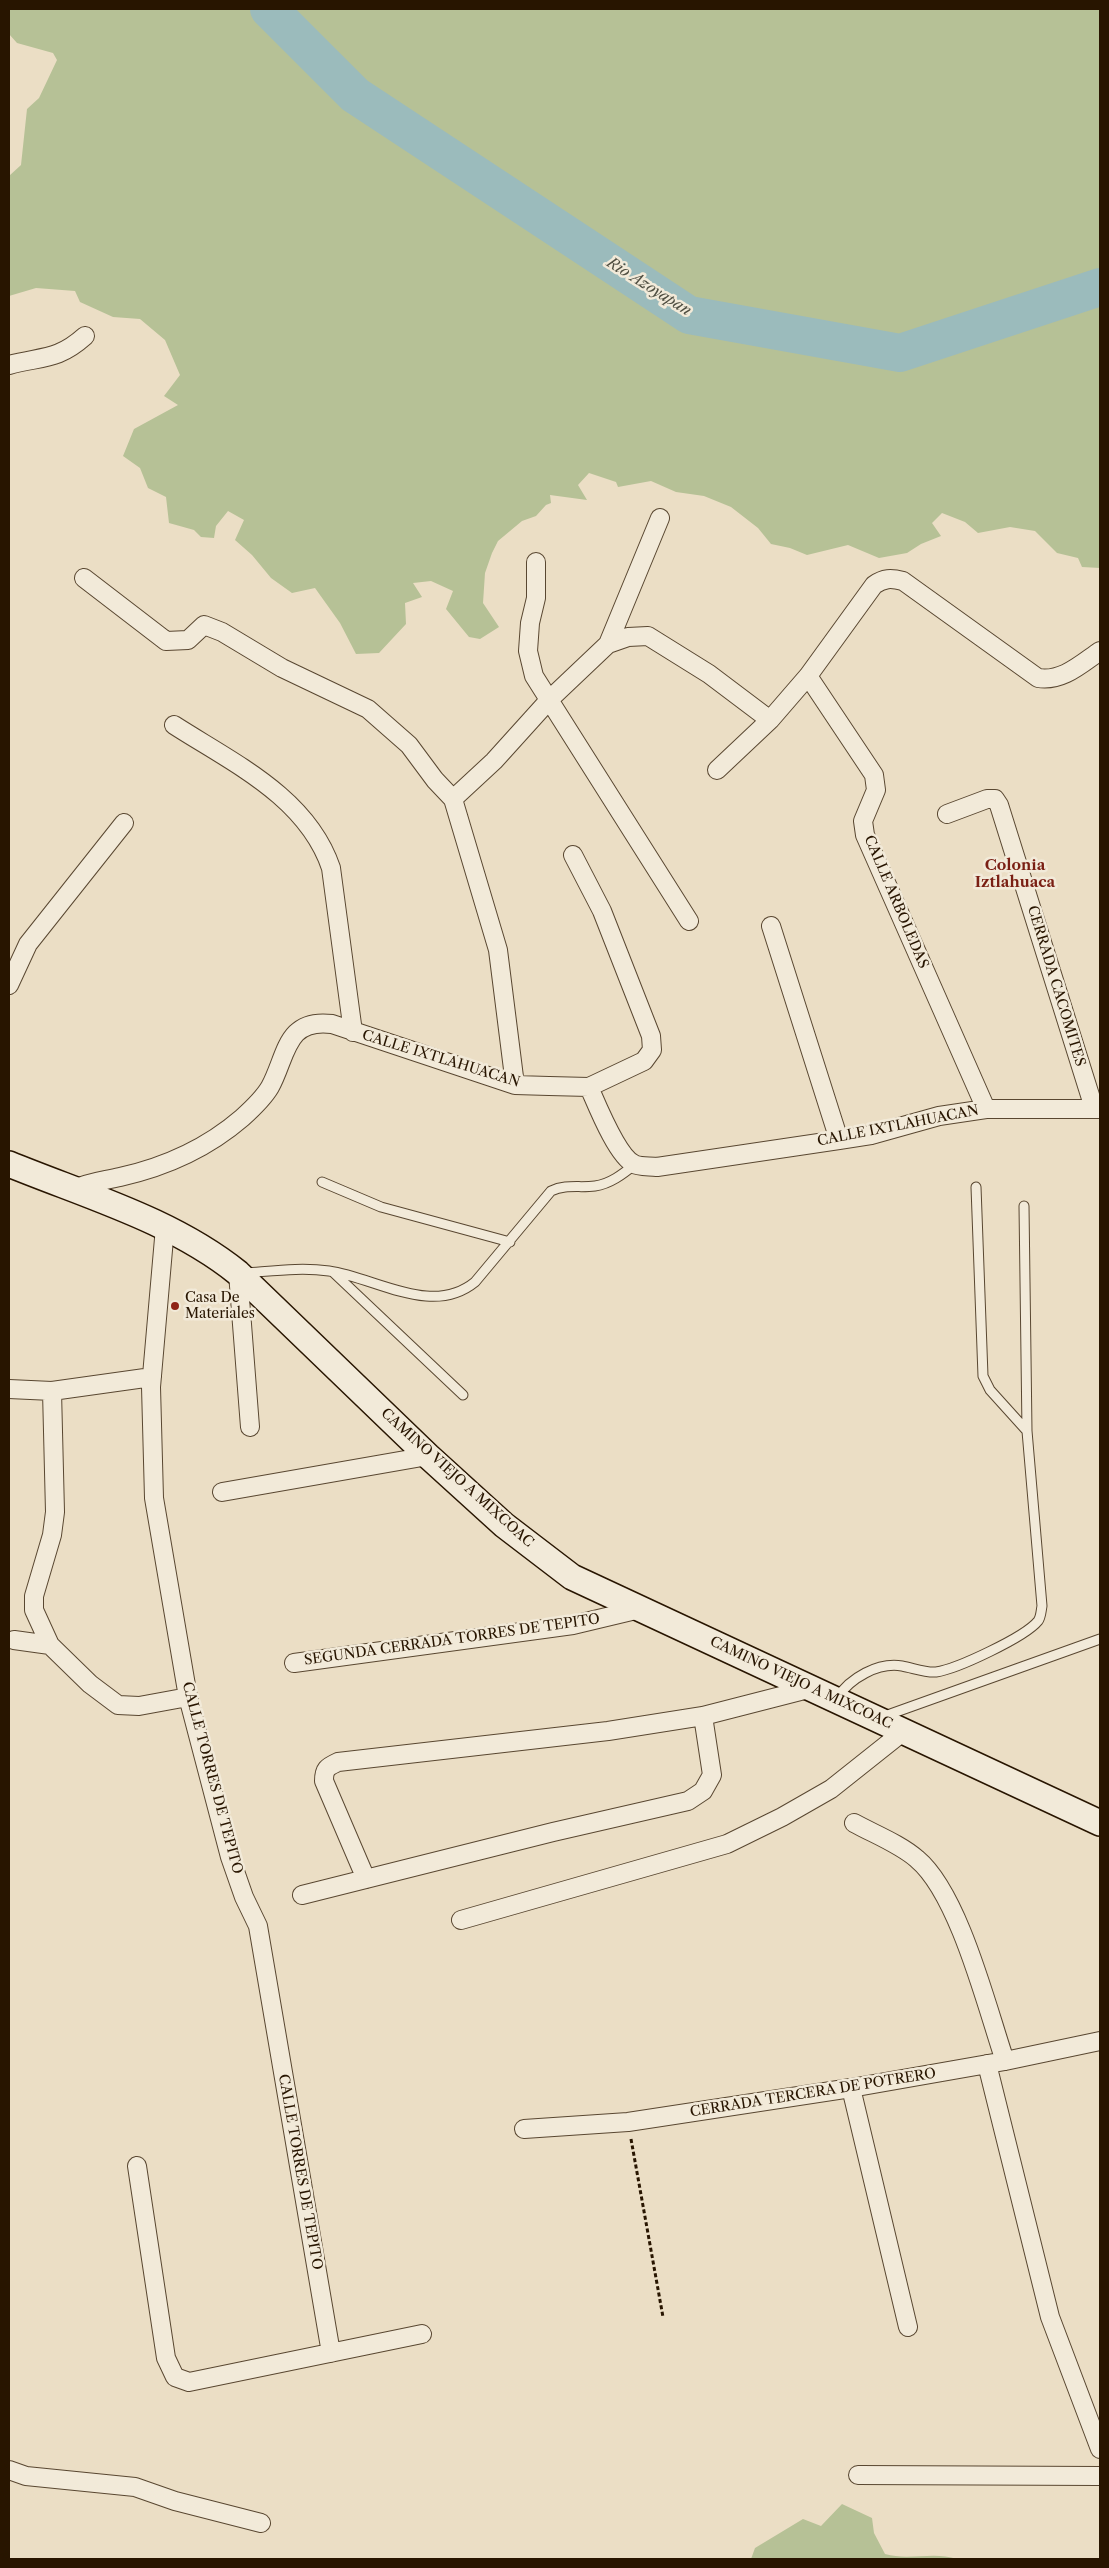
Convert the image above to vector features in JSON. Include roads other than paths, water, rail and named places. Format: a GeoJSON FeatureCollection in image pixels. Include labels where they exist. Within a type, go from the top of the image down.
{"type":"FeatureCollection","features":[{"type":"Feature","properties":{"kind":"main road","name":"CAMINO VIEJO A MIXCOAC"},"geometry":{"type":"LineString","coordinates":[[9,1164],[165,1227],[194,1241],[238,1273],[428,1456],[504,1525],[572,1577],[1100,1823]]}},
{"type":"Feature","properties":{"kind":"street"},"geometry":{"type":"LineString","coordinates":[[9,365],[27,360],[51,358],[72,348],[85,336]]}},
{"type":"Feature","properties":{"kind":"street"},"geometry":{"type":"LineString","coordinates":[[453,800],[494,761],[550,699],[608,644],[660,518]]}},
{"type":"Feature","properties":{"kind":"street"},"geometry":{"type":"LineString","coordinates":[[536,562],[536,598],[530,623],[528,651],[534,676],[689,920]]}},
{"type":"Feature","properties":{"kind":"street"},"geometry":{"type":"LineString","coordinates":[[84,578],[166,641],[188,640],[204,625],[222,632],[282,668],[368,709],[408,745],[453,800],[498,950],[515,1085]]}},
{"type":"Feature","properties":{"kind":"street"},"geometry":{"type":"LineString","coordinates":[[717,770],[770,720],[808,676],[874,585],[889,578],[902,582],[1038,678],[1050,680],[1067,674],[1100,651]]}},
{"type":"Feature","properties":{"kind":"street"},"geometry":{"type":"LineString","coordinates":[[608,644],[628,637],[648,636],[709,674],[770,720]]}},
{"type":"Feature","properties":{"kind":"street","name":"CALLE ARBOLEDAS"},"geometry":{"type":"LineString","coordinates":[[808,676],[874,775],[876,790],[863,821],[865,835],[986,1109]]}},
{"type":"Feature","properties":{"kind":"street"},"geometry":{"type":"LineString","coordinates":[[174,725],[242,768],[292,805],[324,847],[332,868],[353,1032]]}},
{"type":"Feature","properties":{"kind":"street","name":"CERRADA CACOMITES"},"geometry":{"type":"LineString","coordinates":[[947,814],[987,799],[995,799],[999,805],[1097,1108]]}},
{"type":"Feature","properties":{"kind":"street"},"geometry":{"type":"LineString","coordinates":[[9,985],[28,944],[124,823]]}},
{"type":"Feature","properties":{"kind":"street"},"geometry":{"type":"LineString","coordinates":[[573,855],[602,911],[651,1036],[652,1050],[644,1060],[589,1087],[606,1125],[625,1156],[634,1165]]}},
{"type":"Feature","properties":{"kind":"street"},"geometry":{"type":"LineString","coordinates":[[771,926],[838,1140]]}},
{"type":"Feature","properties":{"kind":"street","name":"CALLE IXTLAHUACAN"},"geometry":{"type":"LineString","coordinates":[[72,1190],[86,1183],[120,1177],[180,1159],[204,1146],[242,1118],[259,1102],[270,1087],[293,1034],[304,1026],[321,1023],[332,1024],[515,1085],[589,1087]]}},
{"type":"Feature","properties":{"kind":"street","name":"CALLE IXTLAHUACAN"},"geometry":{"type":"LineString","coordinates":[[634,1165],[657,1167],[838,1140],[871,1134],[939,1116],[986,1109],[1097,1108]]}},
{"type":"Feature","properties":{"kind":"street","name":"CALLE TORRES DE TEPITO"},"geometry":{"type":"LineString","coordinates":[[165,1227],[152,1377],[154,1498],[188,1696],[230,1857],[244,1897],[258,1926],[330,2353]]}},
{"type":"Feature","properties":{"kind":"street"},"geometry":{"type":"LineString","coordinates":[[238,1273],[250,1427]]}},
{"type":"Feature","properties":{"kind":"street"},"geometry":{"type":"LineString","coordinates":[[9,1390],[52,1390],[152,1377]]}},
{"type":"Feature","properties":{"kind":"street"},"geometry":{"type":"LineString","coordinates":[[52,1390],[55,1512],[52,1535],[34,1596],[34,1610],[50,1645],[90,1684],[118,1705],[139,1706],[188,1696]]}},
{"type":"Feature","properties":{"kind":"street"},"geometry":{"type":"LineString","coordinates":[[222,1492],[428,1456]]}},
{"type":"Feature","properties":{"kind":"street","name":"SEGUNDA CERRADA TORRES DE TEPITO"},"geometry":{"type":"LineString","coordinates":[[294,1663],[573,1625],[640,1609]]}},
{"type":"Feature","properties":{"kind":"street"},"geometry":{"type":"LineString","coordinates":[[14,1640],[50,1645]]}},
{"type":"Feature","properties":{"kind":"street"},"geometry":{"type":"LineString","coordinates":[[366,1879],[327,1792],[324,1772],[328,1766],[338,1762],[608,1731],[703,1716],[812,1688]]}},
{"type":"Feature","properties":{"kind":"street"},"geometry":{"type":"LineString","coordinates":[[302,1895],[553,1832],[688,1801],[704,1791],[712,1775],[703,1716]]}},
{"type":"Feature","properties":{"kind":"street"},"geometry":{"type":"LineString","coordinates":[[461,1920],[727,1844],[782,1818],[831,1789],[904,1731]]}},
{"type":"Feature","properties":{"kind":"street"},"geometry":{"type":"LineString","coordinates":[[854,1823],[917,1859],[937,1881],[961,1930],[996,2062],[1050,2317],[1100,2449]]}},
{"type":"Feature","properties":{"kind":"street","name":"CERRADA TERCERA DE POTRERO"},"geometry":{"type":"LineString","coordinates":[[524,2128],[628,2122],[850,2088],[1100,2041]]}},
{"type":"Feature","properties":{"kind":"street"},"geometry":{"type":"LineString","coordinates":[[850,2088],[908,2327]]}},
{"type":"Feature","properties":{"kind":"street"},"geometry":{"type":"LineString","coordinates":[[137,2166],[166,2358],[175,2378],[189,2382],[422,2334]]}},
{"type":"Feature","properties":{"kind":"street"},"geometry":{"type":"LineString","coordinates":[[9,2470],[26,2476],[135,2488],[175,2502],[261,2524]]}},
{"type":"Feature","properties":{"kind":"street"},"geometry":{"type":"LineString","coordinates":[[858,2476],[1100,2476]]}},
{"type":"Feature","properties":{"kind":"lane"},"geometry":{"type":"LineString","coordinates":[[238,1273],[303,1268],[332,1271],[419,1295],[438,1298],[450,1297],[464,1291],[475,1282],[551,1191],[560,1187],[595,1186],[618,1177],[634,1165]]}},
{"type":"Feature","properties":{"kind":"lane"},"geometry":{"type":"LineString","coordinates":[[322,1182],[381,1207],[510,1242]]}},
{"type":"Feature","properties":{"kind":"lane"},"geometry":{"type":"LineString","coordinates":[[976,1187],[983,1376],[990,1390],[1027,1431]]}},
{"type":"Feature","properties":{"kind":"lane"},"geometry":{"type":"LineString","coordinates":[[836,1700],[845,1686],[880,1667],[899,1666],[934,1672],[957,1667],[1026,1632],[1039,1620],[1042,1606],[1027,1431],[1024,1206]]}},
{"type":"Feature","properties":{"kind":"lane"},"geometry":{"type":"LineString","coordinates":[[332,1271],[463,1395]]}},
{"type":"Feature","properties":{"kind":"lane"},"geometry":{"type":"LineString","coordinates":[[878,1719],[914,1704],[1100,1638]]}},
{"type":"Feature","properties":{"kind":"waterway","name":"Rio Azoyapan"},"geometry":{"type":"LineString","coordinates":[[269,9],[355,95],[689,315],[900,353],[1100,287]]}},
{"type":"Feature","properties":{"kind":"place","name":"Casa De Materiales"},"geometry":{"type":"Point","coordinates":[175,1306]}},
{"type":"Feature","properties":{"kind":"district","name":"Colonia Iztlahuaca"},"geometry":{"type":"Point","coordinates":[1015,874]}}]}
